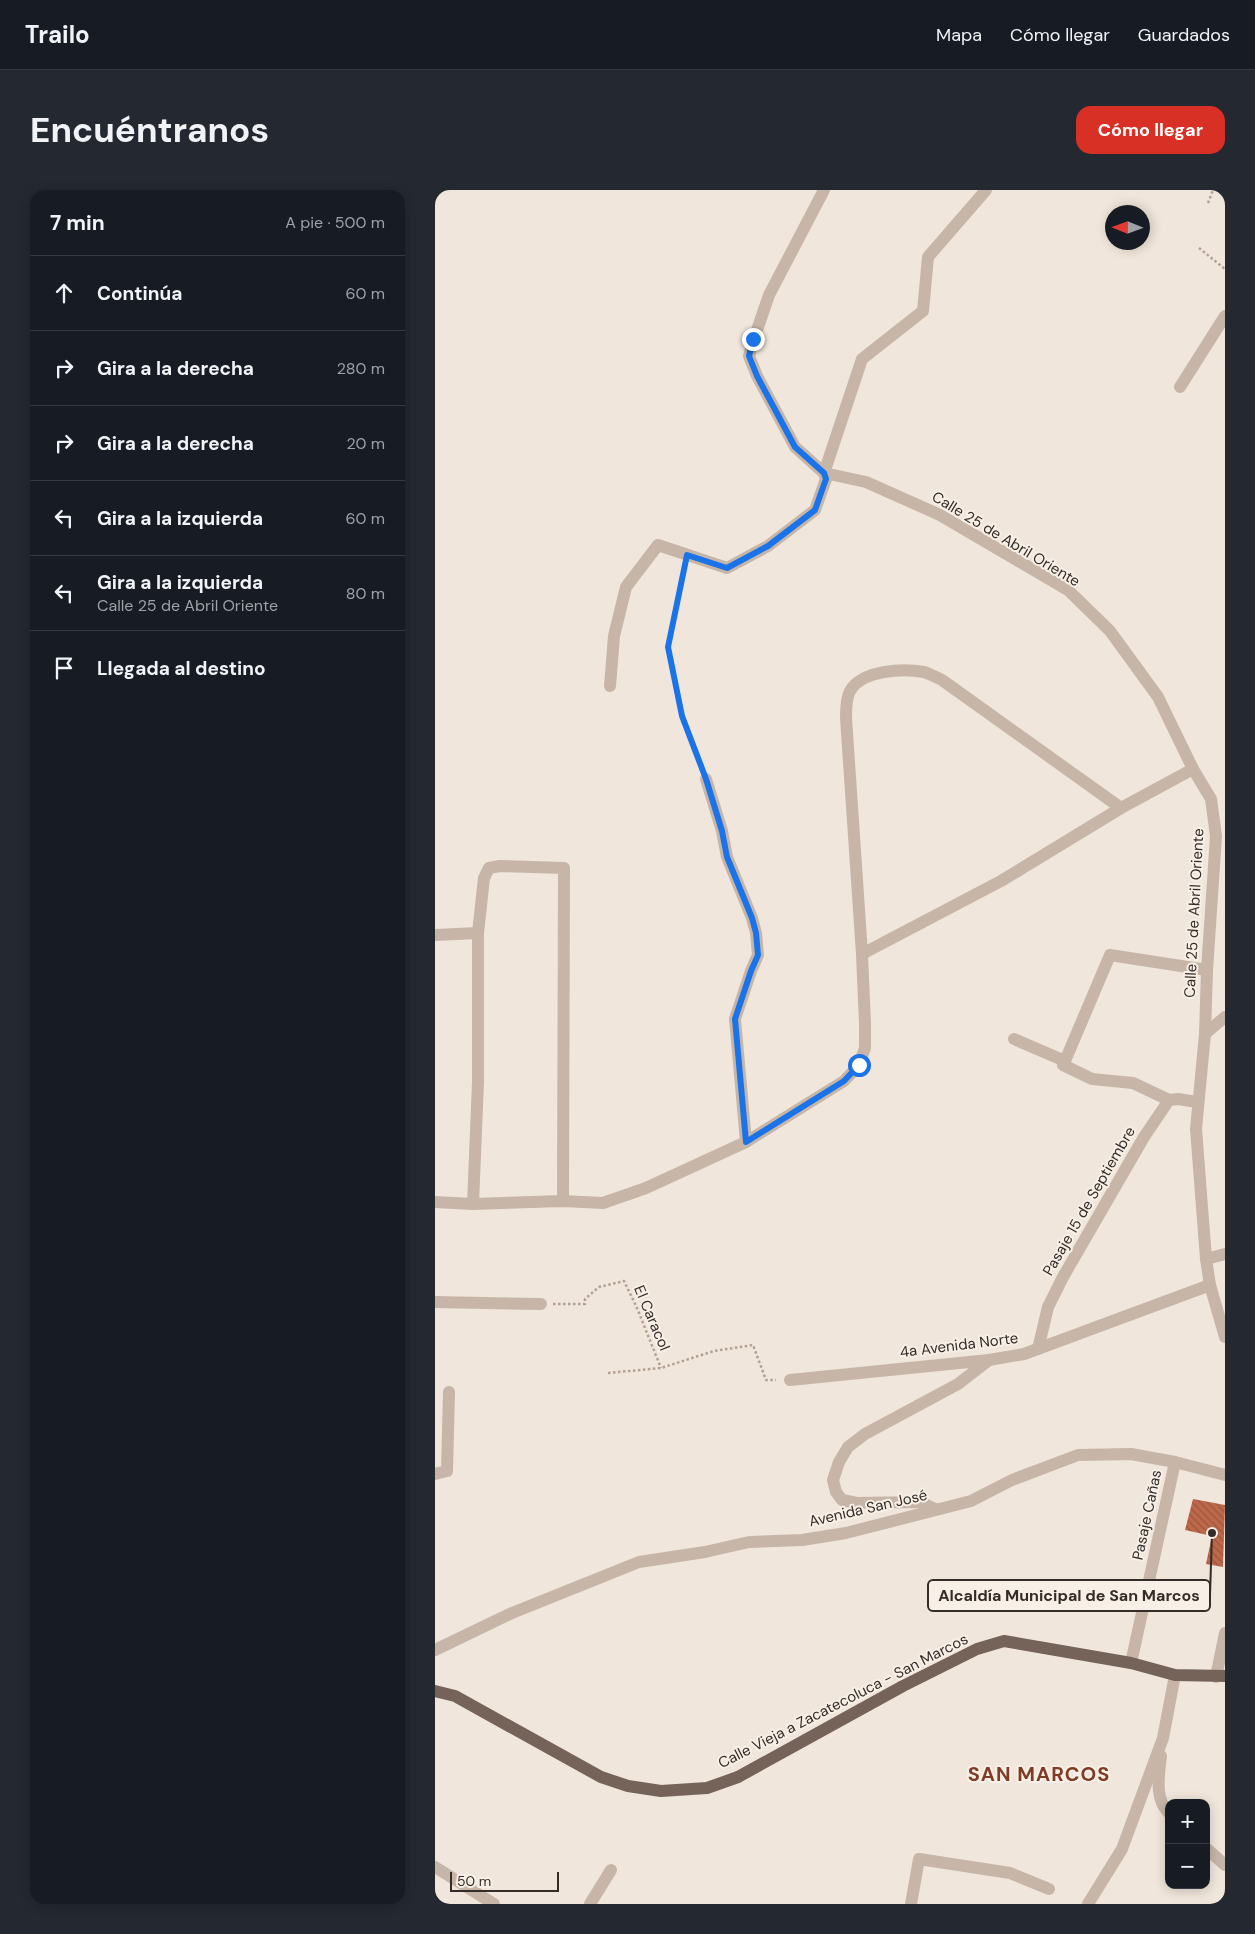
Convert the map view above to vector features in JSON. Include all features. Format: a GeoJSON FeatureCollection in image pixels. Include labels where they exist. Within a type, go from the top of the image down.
{"type":"FeatureCollection","features":[{"type":"Feature","properties":{"kind":"main road","name":"Calle Vieja a Zacatecoluca - San Marcos"},"geometry":{"type":"LineString","coordinates":[[435,1691],[455,1696],[601,1777],[628,1786],[661,1791],[707,1788],[737,1777],[903,1686],[977,1649],[1004,1641],[1131,1663],[1175,1675],[1220,1677]]}},
{"type":"Feature","properties":{"kind":"street","name":"Calle 25 de Abril Oriente"},"geometry":{"type":"LineString","coordinates":[[824,190],[769,295],[749,356],[757,376],[795,447],[824,473],[866,482],[940,515],[1068,590],[1110,631],[1158,697],[1193,769],[1211,799],[1216,836],[1207,970],[1205,1034],[1197,1102],[1196,1130],[1206,1259],[1210,1285],[1225,1338]]}},
{"type":"Feature","properties":{"kind":"street"},"geometry":{"type":"LineString","coordinates":[[610,686],[614,636],[626,587],[658,545],[727,568],[768,546],[815,510],[826,479],[824,473],[861,359],[923,311],[928,257],[986,190]]}},
{"type":"Feature","properties":{"kind":"street"},"geometry":{"type":"LineString","coordinates":[[1180,387],[1225,316]]}},
{"type":"Feature","properties":{"kind":"street"},"geometry":{"type":"LineString","coordinates":[[435,1202],[473,1204],[563,1201],[603,1204],[646,1188],[746,1142],[844,1081],[859,1065],[865,1048],[862,954],[846,706],[851,691],[859,681],[872,675],[904,669],[926,672],[942,680],[1121,808]]}},
{"type":"Feature","properties":{"kind":"street"},"geometry":{"type":"LineString","coordinates":[[862,954],[1001,881],[1121,808],[1193,769]]}},
{"type":"Feature","properties":{"kind":"street"},"geometry":{"type":"LineString","coordinates":[[706,779],[722,831],[727,857],[752,918],[756,933],[758,955],[735,1019],[746,1142]]}},
{"type":"Feature","properties":{"kind":"street"},"geometry":{"type":"LineString","coordinates":[[473,1204],[478,1082],[479,933],[484,878],[489,868],[500,866],[555,866],[564,868],[563,1201]]}},
{"type":"Feature","properties":{"kind":"street"},"geometry":{"type":"LineString","coordinates":[[435,935],[479,933]]}},
{"type":"Feature","properties":{"kind":"street"},"geometry":{"type":"LineString","coordinates":[[1197,1102],[1178,1099],[1169,1100],[1133,1083],[1091,1079],[1063,1065],[1110,955],[1207,970]]}},
{"type":"Feature","properties":{"kind":"street"},"geometry":{"type":"LineString","coordinates":[[1205,1034],[1225,1017]]}},
{"type":"Feature","properties":{"kind":"street"},"geometry":{"type":"LineString","coordinates":[[1014,1039],[1065,1061]]}},
{"type":"Feature","properties":{"kind":"street","name":"Pasaje 15 de Septiembre"},"geometry":{"type":"LineString","coordinates":[[1038,1349],[1048,1307],[1063,1277],[1139,1145],[1169,1100]]}},
{"type":"Feature","properties":{"kind":"street"},"geometry":{"type":"LineString","coordinates":[[1206,1259],[1225,1254]]}},
{"type":"Feature","properties":{"kind":"street","name":"4a Avenida Norte"},"geometry":{"type":"LineString","coordinates":[[791,1380],[989,1360],[1024,1354],[1210,1285]]}},
{"type":"Feature","properties":{"kind":"street"},"geometry":{"type":"LineString","coordinates":[[435,1302],[541,1304]]}},
{"type":"Feature","properties":{"kind":"street"},"geometry":{"type":"LineString","coordinates":[[935,1509],[920,1502],[857,1503],[842,1500],[836,1492],[833,1480],[839,1462],[848,1447],[865,1434],[958,1384],[989,1360]]}},
{"type":"Feature","properties":{"kind":"street"},"geometry":{"type":"LineString","coordinates":[[435,1474],[447,1471],[449,1392]]}},
{"type":"Feature","properties":{"kind":"street","name":"Avenida San José"},"geometry":{"type":"LineString","coordinates":[[435,1650],[512,1613],[639,1562],[705,1552],[749,1542],[802,1540],[846,1533],[971,1501],[1012,1480],[1078,1455],[1131,1454],[1175,1462],[1225,1475]]}},
{"type":"Feature","properties":{"kind":"street","name":"Pasaje Cañas"},"geometry":{"type":"LineString","coordinates":[[1131,1663],[1175,1462]]}},
{"type":"Feature","properties":{"kind":"street"},"geometry":{"type":"LineString","coordinates":[[1220,1677],[1225,1633]]}},
{"type":"Feature","properties":{"kind":"street"},"geometry":{"type":"LineString","coordinates":[[1165,1809],[1160,1798],[1158,1786],[1163,1738],[1175,1675]]}},
{"type":"Feature","properties":{"kind":"street"},"geometry":{"type":"LineString","coordinates":[[1088,1904],[1122,1850],[1163,1738]]}},
{"type":"Feature","properties":{"kind":"street"},"geometry":{"type":"LineString","coordinates":[[1210,1852],[1225,1865]]}},
{"type":"Feature","properties":{"kind":"street"},"geometry":{"type":"LineString","coordinates":[[911,1904],[919,1859],[1010,1873],[1049,1888]]}},
{"type":"Feature","properties":{"kind":"street"},"geometry":{"type":"LineString","coordinates":[[435,1867],[494,1904]]}},
{"type":"Feature","properties":{"kind":"street"},"geometry":{"type":"LineString","coordinates":[[590,1904],[611,1870]]}},
{"type":"Feature","properties":{"kind":"path"},"geometry":{"type":"LineString","coordinates":[[1208,204],[1213,190]]}},
{"type":"Feature","properties":{"kind":"path"},"geometry":{"type":"LineString","coordinates":[[1199,248],[1225,269]]}},
{"type":"Feature","properties":{"kind":"path"},"geometry":{"type":"LineString","coordinates":[[687,555],[668,647],[682,716],[706,779]]}},
{"type":"Feature","properties":{"kind":"path","name":"El Caracol"},"geometry":{"type":"LineString","coordinates":[[541,1304],[585,1304],[585,1299],[599,1287],[624,1282],[637,1308],[661,1368]]}},
{"type":"Feature","properties":{"kind":"path","name":"El Caracol"},"geometry":{"type":"LineString","coordinates":[[608,1373],[661,1368],[714,1350],[753,1345],[766,1380],[791,1380]]}},
{"type":"Feature","properties":{"kind":"building"},"geometry":{"type":"Polygon","coordinates":[[[1193,1499],[1225,1505],[1223,1567],[1206,1564],[1212,1536],[1185,1530],[1193,1499]]]}},
{"type":"Feature","properties":{"kind":"place","name":"Alcaldía Municipal de San Marcos"},"geometry":{"type":"Point","coordinates":[1212,1533]}},
{"type":"Feature","properties":{"kind":"district","name":"SAN MARCOS"},"geometry":{"type":"Point","coordinates":[1039,1774]}},
{"type":"Feature","properties":{"kind":"route"},"geometry":{"type":"LineString","coordinates":[[753,339],[749,356],[757,376],[795,447],[824,473],[826,479],[815,510],[768,546],[727,568],[687,555],[668,647],[682,716],[706,779],[722,831],[727,857],[752,918],[756,933],[758,955],[735,1019],[746,1142],[844,1081],[859,1065]]}}]}
